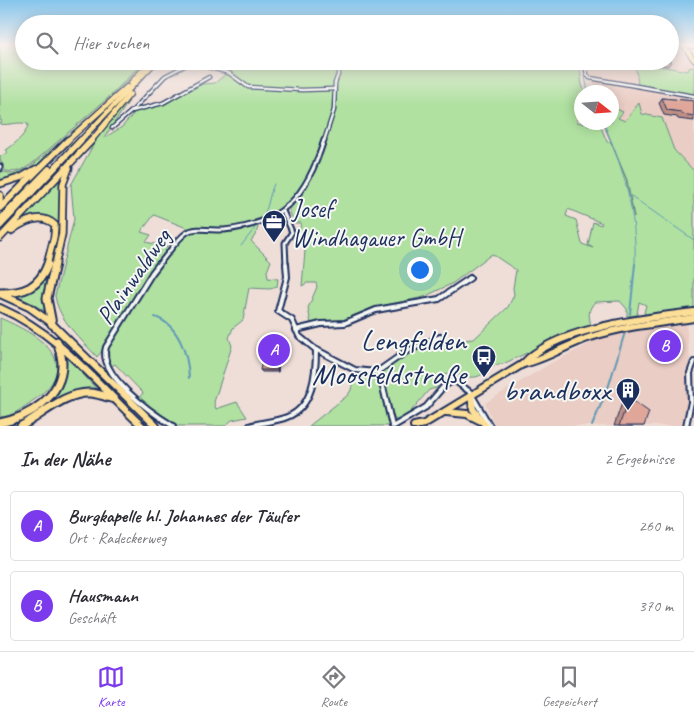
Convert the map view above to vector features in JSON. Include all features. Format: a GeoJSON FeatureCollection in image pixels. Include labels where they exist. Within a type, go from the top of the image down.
{"type":"FeatureCollection","features":[{"type":"Feature","properties":{"kind":"highway"},"geometry":{"type":"LineString","coordinates":[[0,220],[143,70]]}},
{"type":"Feature","properties":{"kind":"highway"},"geometry":{"type":"LineString","coordinates":[[0,226],[148,70]]}},
{"type":"Feature","properties":{"kind":"highway"},"geometry":{"type":"LineString","coordinates":[[0,239],[107,123],[141,78]]}},
{"type":"Feature","properties":{"kind":"highway"},"geometry":{"type":"LineString","coordinates":[[0,208],[78,130],[128,87]]}},
{"type":"Feature","properties":{"kind":"highway"},"geometry":{"type":"LineString","coordinates":[[52,324],[47,298],[62,234],[64,180],[74,159]]}},
{"type":"Feature","properties":{"kind":"highway"},"geometry":{"type":"LineString","coordinates":[[0,184],[22,176],[46,162]]}},
{"type":"Feature","properties":{"kind":"highway"},"geometry":{"type":"LineString","coordinates":[[0,195],[0,203]]}},
{"type":"Feature","properties":{"kind":"highway"},"geometry":{"type":"LineString","coordinates":[[0,239],[17,226],[30,220],[46,219],[55,225],[54,239],[46,273],[40,281],[25,292],[0,294]]}},
{"type":"Feature","properties":{"kind":"highway"},"geometry":{"type":"LineString","coordinates":[[0,423],[17,419],[34,410],[54,388],[62,367],[57,341]]}},
{"type":"Feature","properties":{"kind":"highway"},"geometry":{"type":"LineString","coordinates":[[21,426],[67,399],[80,394],[93,393],[114,399]]}},
{"type":"Feature","properties":{"kind":"main road"},"geometry":{"type":"LineString","coordinates":[[0,294],[29,307],[52,324],[156,426]]}},
{"type":"Feature","properties":{"kind":"main road"},"geometry":{"type":"LineString","coordinates":[[0,308],[30,322],[57,341],[142,426]]}},
{"type":"Feature","properties":{"kind":"main road"},"geometry":{"type":"LineString","coordinates":[[414,426],[424,425],[523,364],[529,356],[555,343],[586,331],[631,320],[694,312]]}},
{"type":"Feature","properties":{"kind":"main road"},"geometry":{"type":"LineString","coordinates":[[523,364],[533,363],[576,342],[603,333],[694,318]]}},
{"type":"Feature","properties":{"kind":"main road"},"geometry":{"type":"LineString","coordinates":[[471,396],[473,408],[483,424]]}},
{"type":"Feature","properties":{"kind":"main road"},"geometry":{"type":"LineString","coordinates":[[446,412],[467,414],[483,424]]}},
{"type":"Feature","properties":{"kind":"street"},"geometry":{"type":"LineString","coordinates":[[112,128],[118,120],[132,111],[161,78],[174,70]]}},
{"type":"Feature","properties":{"kind":"street"},"geometry":{"type":"LineString","coordinates":[[220,70],[230,73],[248,87],[302,90],[334,89]]}},
{"type":"Feature","properties":{"kind":"street","name":"Plainwaldweg"},"geometry":{"type":"LineString","coordinates":[[173,426],[149,409],[108,368],[104,362],[104,355],[109,342],[152,273],[186,232],[231,228],[268,218],[283,211],[298,196],[315,168],[333,113],[334,89],[340,70]]}},
{"type":"Feature","properties":{"kind":"street"},"geometry":{"type":"LineString","coordinates":[[586,70],[590,78],[694,96]]}},
{"type":"Feature","properties":{"kind":"street"},"geometry":{"type":"LineString","coordinates":[[132,111],[163,103],[209,78]]}},
{"type":"Feature","properties":{"kind":"street"},"geometry":{"type":"LineString","coordinates":[[283,211],[292,232],[285,243],[287,277],[278,311],[292,320],[299,336],[316,350],[355,370],[377,372],[397,355],[419,343],[440,337]]}},
{"type":"Feature","properties":{"kind":"street"},"geometry":{"type":"LineString","coordinates":[[296,330],[321,324],[344,323],[376,310],[439,299],[470,278]]}},
{"type":"Feature","properties":{"kind":"street"},"geometry":{"type":"LineString","coordinates":[[249,426],[287,417],[301,407],[312,385],[316,370],[316,350]]}},
{"type":"Feature","properties":{"kind":"street"},"geometry":{"type":"LineString","coordinates":[[686,426],[692,402],[690,373],[694,362]]}},
{"type":"Feature","properties":{"kind":"street"},"geometry":{"type":"LineString","coordinates":[[377,372],[393,426],[426,407],[449,381],[458,381],[480,406],[490,426]]}},
{"type":"Feature","properties":{"kind":"shaded area"},"geometry":{"type":"Polygon","coordinates":[[[679,65],[694,65],[694,72],[679,69],[679,65]]]}},
{"type":"Feature","properties":{"kind":"shaded area"},"geometry":{"type":"Polygon","coordinates":[[[588,70],[636,70],[637,84],[694,95],[694,171],[674,150],[662,118],[642,114],[639,104],[625,121],[619,118],[623,112],[619,110],[619,85],[595,85],[588,70]]]}},
{"type":"Feature","properties":{"kind":"shaded area"},"geometry":{"type":"Polygon","coordinates":[[[686,324],[690,360],[694,364],[694,408],[689,426],[495,426],[485,403],[551,363],[599,339],[620,332],[686,324]]]}},
{"type":"Feature","properties":{"kind":"green space"},"geometry":{"type":"Polygon","coordinates":[[[0,65],[15,65],[15,70],[135,70],[108,98],[33,163],[22,170],[10,172],[2,169],[0,157],[8,152],[6,150],[23,135],[28,124],[0,124],[2,121],[0,120],[0,65]]]}},
{"type":"Feature","properties":{"kind":"green space"},"geometry":{"type":"Polygon","coordinates":[[[694,67],[694,95],[638,84],[636,70],[688,71],[689,68],[694,67]]]}},
{"type":"Feature","properties":{"kind":"green space"},"geometry":{"type":"Polygon","coordinates":[[[138,70],[129,80],[109,99],[138,70]]]}},
{"type":"Feature","properties":{"kind":"green space"},"geometry":{"type":"Polygon","coordinates":[[[225,70],[580,70],[582,85],[574,85],[574,130],[602,130],[607,142],[611,142],[606,130],[619,130],[619,118],[625,121],[639,103],[642,114],[662,118],[674,150],[694,171],[694,308],[647,315],[644,313],[646,305],[639,302],[637,315],[627,316],[627,309],[620,301],[595,302],[592,305],[589,316],[591,326],[559,338],[503,364],[488,367],[476,377],[450,373],[445,375],[436,388],[429,390],[412,410],[412,413],[399,421],[393,418],[390,426],[309,426],[348,395],[355,373],[382,374],[396,357],[430,342],[474,339],[508,307],[514,295],[513,288],[516,270],[492,254],[453,283],[424,297],[372,308],[343,320],[311,323],[308,308],[317,287],[316,283],[307,283],[302,286],[305,251],[299,234],[301,223],[295,223],[289,211],[304,191],[306,184],[295,198],[283,208],[254,220],[259,223],[256,234],[251,241],[271,261],[267,271],[268,278],[278,279],[277,287],[270,289],[249,288],[243,320],[233,328],[229,338],[232,346],[214,402],[216,409],[237,402],[247,417],[232,420],[225,426],[172,426],[138,399],[143,393],[115,364],[108,368],[104,358],[107,345],[97,357],[66,322],[57,305],[55,296],[74,219],[71,185],[96,140],[127,101],[129,101],[104,138],[122,127],[135,112],[160,105],[203,84],[215,83],[227,73],[224,71],[225,70]],[[611,142],[626,179],[634,217],[627,180],[611,142]],[[568,209],[566,216],[576,220],[582,244],[593,248],[588,245],[593,222],[601,225],[602,223],[568,209]],[[154,215],[141,232],[151,235],[146,242],[172,248],[186,233],[192,230],[154,215]]]}},
{"type":"Feature","properties":{"kind":"green space"},"geometry":{"type":"Polygon","coordinates":[[[95,111],[40,163],[24,173],[0,182],[0,171],[13,174],[29,168],[95,111]]]}},
{"type":"Feature","properties":{"kind":"green space"},"geometry":{"type":"Polygon","coordinates":[[[64,176],[62,228],[43,294],[45,311],[16,295],[34,288],[46,275],[57,239],[56,224],[52,219],[45,218],[18,224],[64,176]]]}},
{"type":"Feature","properties":{"kind":"green space"},"geometry":{"type":"Polygon","coordinates":[[[0,318],[29,332],[41,341],[51,351],[56,362],[56,374],[49,387],[18,411],[5,417],[0,417],[0,318]]]}},
{"type":"Feature","properties":{"kind":"green space"},"geometry":{"type":"Polygon","coordinates":[[[65,354],[99,392],[84,391],[16,426],[2,426],[25,419],[52,395],[65,354]]]}},
{"type":"Feature","properties":{"kind":"building"},"geometry":{"type":"Polygon","coordinates":[[[662,98],[694,101],[694,116],[667,110],[662,98]]]}},
{"type":"Feature","properties":{"kind":"building"},"geometry":{"type":"Polygon","coordinates":[[[270,343],[277,344],[275,351],[271,352],[270,343]]]}},
{"type":"Feature","properties":{"kind":"building"},"geometry":{"type":"Polygon","coordinates":[[[262,361],[278,361],[277,370],[260,370],[262,361]]]}},
{"type":"Feature","properties":{"kind":"building","name":"brandboxx"},"geometry":{"type":"Polygon","coordinates":[[[629,398],[649,412],[644,426],[619,426],[629,398]]]}},
{"type":"Feature","properties":{"kind":"waterway"},"geometry":{"type":"LineString","coordinates":[[584,70],[587,85]]}},
{"type":"Feature","properties":{"kind":"waterway"},"geometry":{"type":"LineString","coordinates":[[606,130],[628,192],[634,228],[635,264]]}},
{"type":"Feature","properties":{"kind":"waterway"},"geometry":{"type":"LineString","coordinates":[[262,218],[274,184]]}},
{"type":"Feature","properties":{"kind":"waterway"},"geometry":{"type":"LineString","coordinates":[[631,196],[694,240]]}},
{"type":"Feature","properties":{"kind":"waterway"},"geometry":{"type":"LineString","coordinates":[[241,246],[258,224]]}},
{"type":"Feature","properties":{"kind":"waterway"},"geometry":{"type":"LineString","coordinates":[[630,314],[635,264]]}},
{"type":"Feature","properties":{"kind":"waterway"},"geometry":{"type":"LineString","coordinates":[[155,317],[170,327],[181,342],[187,360],[189,378]]}},
{"type":"Feature","properties":{"kind":"waterway"},"geometry":{"type":"LineString","coordinates":[[592,426],[609,385],[625,332]]}},
{"type":"Feature","properties":{"kind":"place","name":"Josef Windhagauer GmbH"},"geometry":{"type":"Point","coordinates":[274,243]}},
{"type":"Feature","properties":{"kind":"place","name":"Hausmann"},"geometry":{"type":"Point","coordinates":[665,346]}},
{"type":"Feature","properties":{"kind":"place","name":"Burgkapelle hl. Johannes der Täufer"},"geometry":{"type":"Point","coordinates":[274,350]}},
{"type":"Feature","properties":{"kind":"place","name":"Lengfelden Moosfeldstraße"},"geometry":{"type":"Point","coordinates":[484,378]}},
{"type":"Feature","properties":{"kind":"place","name":"brandboxx"},"geometry":{"type":"Point","coordinates":[628,411]}}]}
